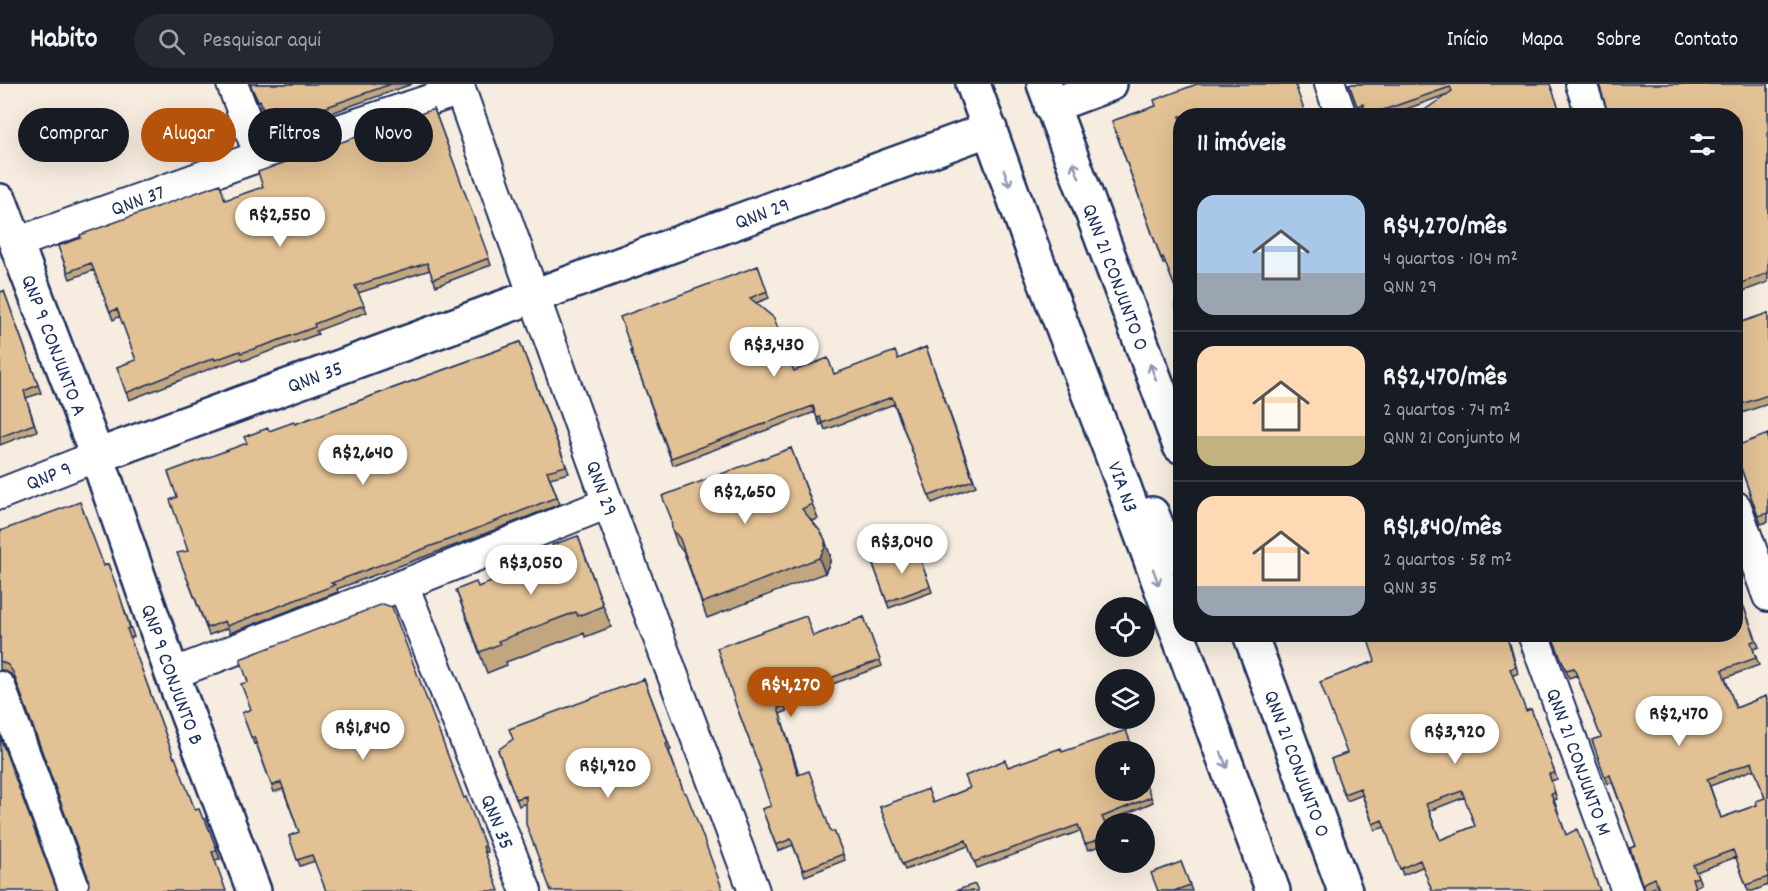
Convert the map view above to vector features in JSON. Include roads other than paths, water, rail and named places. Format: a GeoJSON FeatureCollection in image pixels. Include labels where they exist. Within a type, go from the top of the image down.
{"type":"FeatureCollection","features":[{"type":"Feature","properties":{"kind":"main road","name":"VIA N3"},"geometry":{"type":"LineString","coordinates":[[973,84],[1053,304],[1173,607]]}},
{"type":"Feature","properties":{"kind":"main road"},"geometry":{"type":"LineString","coordinates":[[1048,95],[1110,84]]}},
{"type":"Feature","properties":{"kind":"main road","name":"QNN 21 CONJUNTO O"},"geometry":{"type":"LineString","coordinates":[[1048,95],[1173,427]]}},
{"type":"Feature","properties":{"kind":"main road","name":"QNN 29"},"geometry":{"type":"LineString","coordinates":[[534,295],[990,129]]}},
{"type":"Feature","properties":{"kind":"main road","name":"QNP 9 CONJUNTO A"},"geometry":{"type":"LineString","coordinates":[[0,201],[97,456]]}},
{"type":"Feature","properties":{"kind":"main road","name":"QNN 35"},"geometry":{"type":"LineString","coordinates":[[97,456],[534,295]]}},
{"type":"Feature","properties":{"kind":"main road"},"geometry":{"type":"LineString","coordinates":[[1053,304],[1108,393],[1162,540],[1166,549],[1173,553]]}},
{"type":"Feature","properties":{"kind":"main road","name":"QNP 9 CONJUNTO B"},"geometry":{"type":"LineString","coordinates":[[97,456],[172,674],[254,891]]}},
{"type":"Feature","properties":{"kind":"main road","name":"VIA N3"},"geometry":{"type":"LineString","coordinates":[[1186,642],[1273,891]]}},
{"type":"Feature","properties":{"kind":"main road"},"geometry":{"type":"LineString","coordinates":[[1234,642],[1325,891]]}},
{"type":"Feature","properties":{"kind":"main road","name":"QNN 21 CONJUNTO O"},"geometry":{"type":"LineString","coordinates":[[1253,642],[1345,891]]}},
{"type":"Feature","properties":{"kind":"street"},"geometry":{"type":"LineString","coordinates":[[232,84],[248,124]]}},
{"type":"Feature","properties":{"kind":"street"},"geometry":{"type":"LineString","coordinates":[[1330,84],[1338,108]]}},
{"type":"Feature","properties":{"kind":"street"},"geometry":{"type":"LineString","coordinates":[[1581,84],[1589,108]]}},
{"type":"Feature","properties":{"kind":"street","name":"QNN 37"},"geometry":{"type":"LineString","coordinates":[[342,128],[459,87]]}},
{"type":"Feature","properties":{"kind":"street","name":"QNN 29"},"geometry":{"type":"LineString","coordinates":[[459,87],[608,503],[753,891]]}},
{"type":"Feature","properties":{"kind":"street","name":"QNN 37"},"geometry":{"type":"LineString","coordinates":[[16,243],[248,161]]}},
{"type":"Feature","properties":{"kind":"street","name":"QNP 9"},"geometry":{"type":"LineString","coordinates":[[0,494],[97,456]]}},
{"type":"Feature","properties":{"kind":"street"},"geometry":{"type":"LineString","coordinates":[[172,674],[608,503]]}},
{"type":"Feature","properties":{"kind":"street"},"geometry":{"type":"LineString","coordinates":[[1743,526],[1768,596]]}},
{"type":"Feature","properties":{"kind":"street","name":"QNN 35"},"geometry":{"type":"LineString","coordinates":[[403,585],[526,891]]}},
{"type":"Feature","properties":{"kind":"street","name":"QNN 21 CONJUNTO M"},"geometry":{"type":"LineString","coordinates":[[1536,642],[1627,891]]}},
{"type":"Feature","properties":{"kind":"street"},"geometry":{"type":"LineString","coordinates":[[0,687],[75,891]]}}]}
